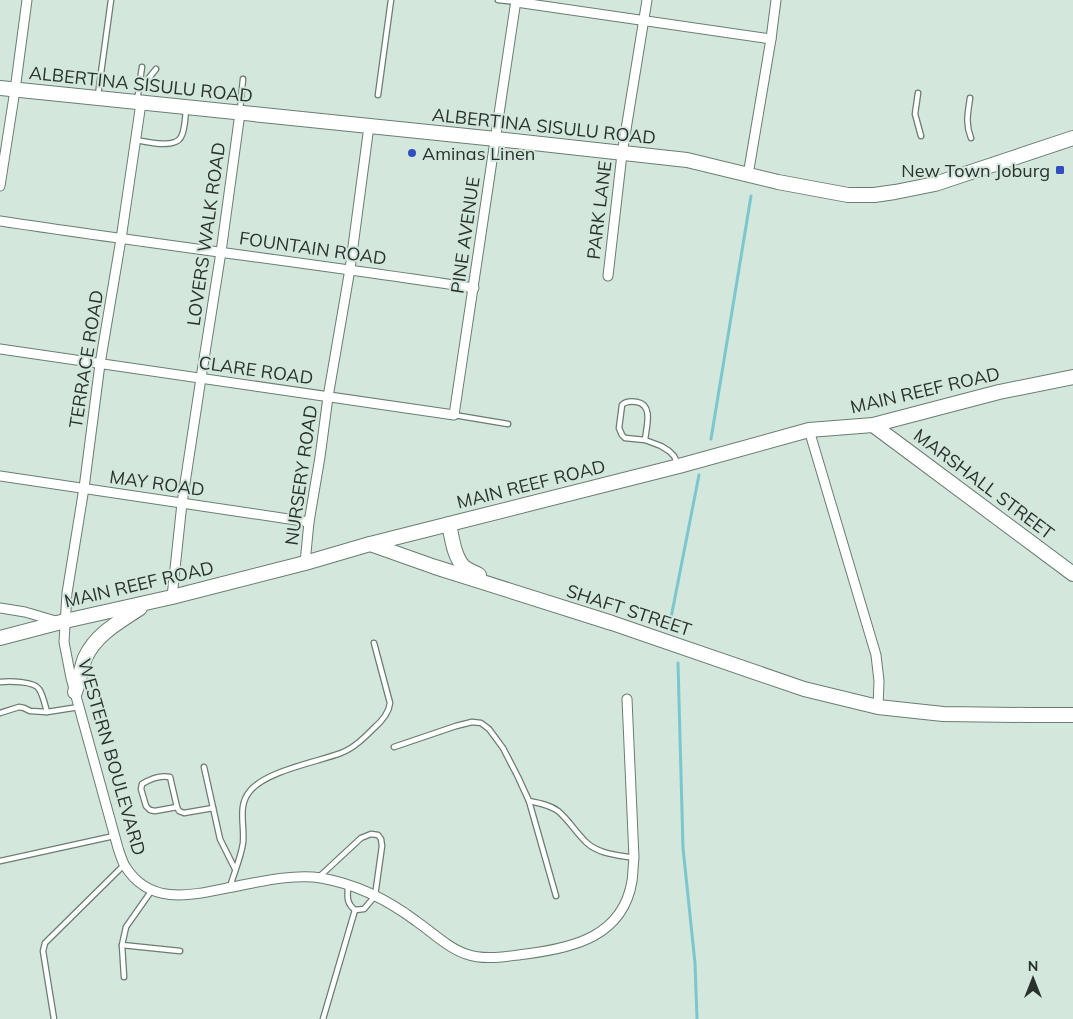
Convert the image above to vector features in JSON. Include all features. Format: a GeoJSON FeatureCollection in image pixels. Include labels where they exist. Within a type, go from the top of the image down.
{"type":"FeatureCollection","features":[{"type":"Feature","properties":{"kind":"main road","name":"ALBERTINA SISULU ROAD"},"geometry":{"type":"LineString","coordinates":[[0,88],[97,98],[139,98],[187,108],[686,160],[748,175],[848,195],[874,195],[934,184],[1073,138]]}},
{"type":"Feature","properties":{"kind":"main road","name":"MAIN REEF ROAD"},"geometry":{"type":"LineString","coordinates":[[0,638],[62,622],[147,604],[370,544],[679,466],[809,430],[873,424],[999,392],[1073,377]]}},
{"type":"Feature","properties":{"kind":"main road","name":"MARSHALL STREET"},"geometry":{"type":"LineString","coordinates":[[873,424],[1073,574]]}},
{"type":"Feature","properties":{"kind":"main road"},"geometry":{"type":"LineString","coordinates":[[449,524],[457,556],[464,566],[470,571],[497,581],[511,591]]}},
{"type":"Feature","properties":{"kind":"main road","name":"SHAFT STREET"},"geometry":{"type":"LineString","coordinates":[[370,544],[804,688],[878,707],[944,714],[1073,715]]}},
{"type":"Feature","properties":{"kind":"main road"},"geometry":{"type":"LineString","coordinates":[[75,692],[84,660],[92,646],[114,624],[147,604]]}},
{"type":"Feature","properties":{"kind":"street"},"geometry":{"type":"LineString","coordinates":[[0,186],[15,90],[26,0]]}},
{"type":"Feature","properties":{"kind":"street","name":"PARK LANE"},"geometry":{"type":"LineString","coordinates":[[608,276],[622,154],[647,0]]}},
{"type":"Feature","properties":{"kind":"street"},"geometry":{"type":"LineString","coordinates":[[748,175],[772,39],[776,0]]}},
{"type":"Feature","properties":{"kind":"street"},"geometry":{"type":"LineString","coordinates":[[516,1],[772,39]]}},
{"type":"Feature","properties":{"kind":"street","name":"PINE AVENUE"},"geometry":{"type":"LineString","coordinates":[[454,415],[516,1]]}},
{"type":"Feature","properties":{"kind":"street","name":"TERRACE ROAD"},"geometry":{"type":"LineString","coordinates":[[62,622],[84,488],[100,364],[136,140],[139,98]]}},
{"type":"Feature","properties":{"kind":"street","name":"LOVERS WALK ROAD"},"geometry":{"type":"LineString","coordinates":[[172,597],[182,503],[221,252],[240,113]]}},
{"type":"Feature","properties":{"kind":"street","name":"NURSERY ROAD"},"geometry":{"type":"LineString","coordinates":[[305,563],[309,522],[350,269],[369,126]]}},
{"type":"Feature","properties":{"kind":"street","name":"FOUNTAIN ROAD"},"geometry":{"type":"LineString","coordinates":[[0,221],[474,288]]}},
{"type":"Feature","properties":{"kind":"street","name":"CLARE ROAD"},"geometry":{"type":"LineString","coordinates":[[0,349],[454,415]]}},
{"type":"Feature","properties":{"kind":"street"},"geometry":{"type":"LineString","coordinates":[[809,430],[876,655],[879,682],[878,707]]}},
{"type":"Feature","properties":{"kind":"street","name":"MAY ROAD"},"geometry":{"type":"LineString","coordinates":[[0,476],[309,522]]}},
{"type":"Feature","properties":{"kind":"street"},"geometry":{"type":"LineString","coordinates":[[0,608],[38,615],[62,622]]}},
{"type":"Feature","properties":{"kind":"street","name":"WESTERN BOULEVARD"},"geometry":{"type":"LineString","coordinates":[[62,622],[75,692],[114,836],[124,865],[147,888],[176,895],[195,895],[290,877],[319,877],[364,890],[408,915],[457,950],[481,957],[489,958],[566,947],[590,939],[603,931],[622,910],[632,882],[634,858],[628,699]]}},
{"type":"Feature","properties":{"kind":"lane"},"geometry":{"type":"LineString","coordinates":[[97,98],[111,0]]}},
{"type":"Feature","properties":{"kind":"lane"},"geometry":{"type":"LineString","coordinates":[[378,95],[391,0]]}},
{"type":"Feature","properties":{"kind":"lane"},"geometry":{"type":"LineString","coordinates":[[498,0],[516,1]]}},
{"type":"Feature","properties":{"kind":"lane"},"geometry":{"type":"LineString","coordinates":[[139,98],[142,67]]}},
{"type":"Feature","properties":{"kind":"lane"},"geometry":{"type":"LineString","coordinates":[[139,98],[156,69]]}},
{"type":"Feature","properties":{"kind":"lane"},"geometry":{"type":"LineString","coordinates":[[240,113],[243,79]]}},
{"type":"Feature","properties":{"kind":"lane"},"geometry":{"type":"LineString","coordinates":[[918,93],[915,114],[921,136]]}},
{"type":"Feature","properties":{"kind":"lane"},"geometry":{"type":"LineString","coordinates":[[970,98],[966,120],[970,138]]}},
{"type":"Feature","properties":{"kind":"lane"},"geometry":{"type":"LineString","coordinates":[[136,140],[175,143],[180,139],[187,108]]}},
{"type":"Feature","properties":{"kind":"lane"},"geometry":{"type":"LineString","coordinates":[[645,440],[647,408],[639,402],[624,402],[621,408],[619,428],[625,438],[645,440],[661,446],[674,456],[679,466]]}},
{"type":"Feature","properties":{"kind":"lane","name":"CLARE ROAD"},"geometry":{"type":"LineString","coordinates":[[454,415],[508,424]]}},
{"type":"Feature","properties":{"kind":"lane"},"geometry":{"type":"LineString","coordinates":[[230,888],[243,843],[243,806],[250,790],[259,783],[284,771],[352,747],[377,726],[388,712],[390,703],[374,643]]}},
{"type":"Feature","properties":{"kind":"lane"},"geometry":{"type":"LineString","coordinates":[[0,682],[29,683],[36,686],[39,689],[47,712]]}},
{"type":"Feature","properties":{"kind":"lane"},"geometry":{"type":"LineString","coordinates":[[0,713],[19,707],[30,711],[47,712],[79,707]]}},
{"type":"Feature","properties":{"kind":"lane"},"geometry":{"type":"LineString","coordinates":[[394,748],[472,722],[481,723],[489,729],[503,748],[529,801],[556,896]]}},
{"type":"Feature","properties":{"kind":"lane"},"geometry":{"type":"LineString","coordinates":[[204,767],[220,840],[235,869]]}},
{"type":"Feature","properties":{"kind":"lane"},"geometry":{"type":"LineString","coordinates":[[178,807],[155,811],[150,810],[146,806],[141,789],[142,784],[165,776],[170,777],[178,807],[179,811],[184,813],[213,808]]}},
{"type":"Feature","properties":{"kind":"lane"},"geometry":{"type":"LineString","coordinates":[[529,801],[559,812],[587,843],[594,847],[612,854],[634,858]]}},
{"type":"Feature","properties":{"kind":"lane"},"geometry":{"type":"LineString","coordinates":[[319,877],[362,838],[371,834],[378,835],[382,846],[375,896],[364,909],[355,910],[350,906],[348,884]]}},
{"type":"Feature","properties":{"kind":"lane"},"geometry":{"type":"LineString","coordinates":[[0,861],[114,836]]}},
{"type":"Feature","properties":{"kind":"lane"},"geometry":{"type":"LineString","coordinates":[[54,1019],[43,950],[45,943],[124,865]]}},
{"type":"Feature","properties":{"kind":"lane"},"geometry":{"type":"LineString","coordinates":[[124,977],[122,945],[126,927],[152,890]]}},
{"type":"Feature","properties":{"kind":"lane"},"geometry":{"type":"LineString","coordinates":[[323,1019],[355,910]]}},
{"type":"Feature","properties":{"kind":"lane"},"geometry":{"type":"LineString","coordinates":[[122,945],[180,950]]}},
{"type":"Feature","properties":{"kind":"waterway"},"geometry":{"type":"LineString","coordinates":[[711,439],[751,196]]}},
{"type":"Feature","properties":{"kind":"waterway"},"geometry":{"type":"LineString","coordinates":[[669,628],[699,475]]}},
{"type":"Feature","properties":{"kind":"waterway"},"geometry":{"type":"LineString","coordinates":[[678,663],[683,848],[695,963],[697,1019]]}},
{"type":"Feature","properties":{"kind":"place","name":"Aminas Linen"},"geometry":{"type":"Point","coordinates":[412,153]}},
{"type":"Feature","properties":{"kind":"place","name":"New Town Joburg"},"geometry":{"type":"Point","coordinates":[1060,170]}}]}
